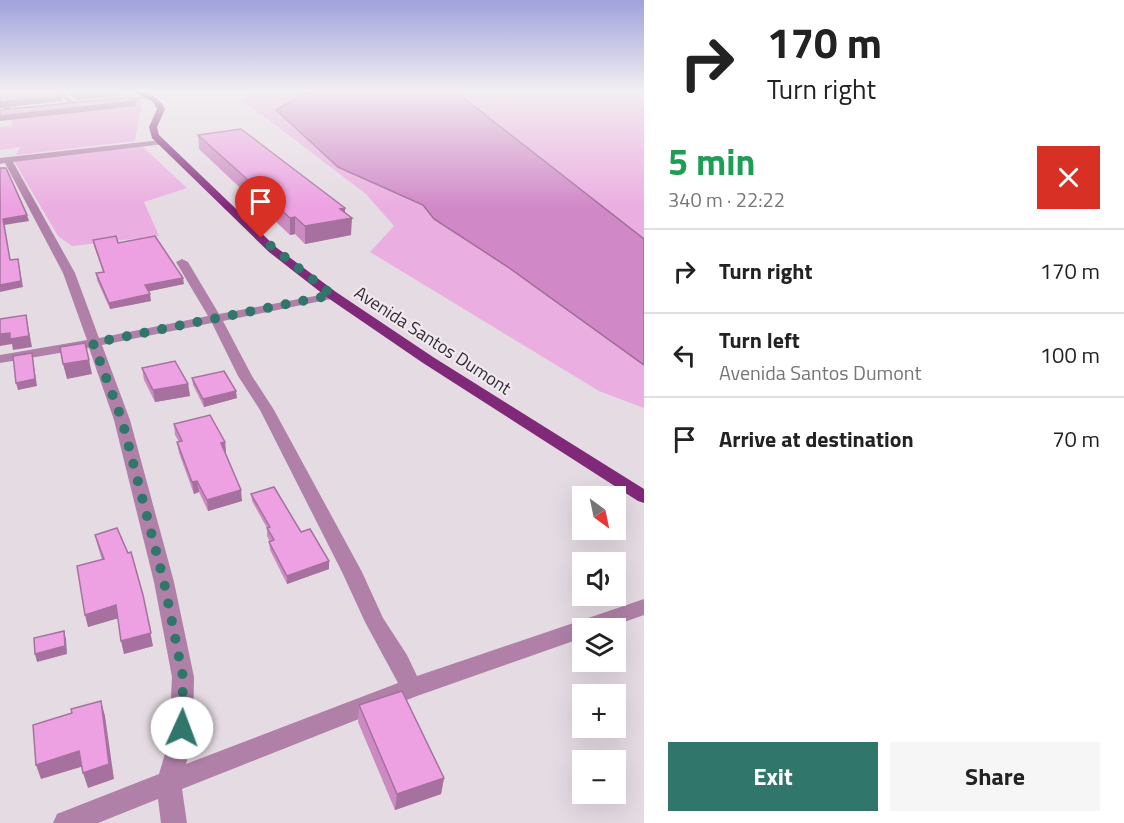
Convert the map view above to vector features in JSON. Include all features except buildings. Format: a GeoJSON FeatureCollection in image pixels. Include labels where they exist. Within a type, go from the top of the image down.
{"type":"FeatureCollection","features":[{"type":"Feature","properties":{"kind":"main road"},"geometry":{"type":"LineString","coordinates":[[154,130],[155,136],[161,142]]}},
{"type":"Feature","properties":{"kind":"main road","name":"Avenida Santos Dumont"},"geometry":{"type":"LineString","coordinates":[[161,142],[273,250],[332,295],[419,354],[644,497]]}},
{"type":"Feature","properties":{"kind":"street"},"geometry":{"type":"LineString","coordinates":[[161,142],[4,161],[69,273],[122,420],[164,582],[183,677],[181,740],[169,783],[174,823]]}},
{"type":"Feature","properties":{"kind":"street"},"geometry":{"type":"LineString","coordinates":[[182,262],[216,318],[245,376],[272,420],[411,688]]}},
{"type":"Feature","properties":{"kind":"street"},"geometry":{"type":"LineString","coordinates":[[0,359],[93,343],[332,295]]}},
{"type":"Feature","properties":{"kind":"street"},"geometry":{"type":"LineString","coordinates":[[615,618],[644,608]]}},
{"type":"Feature","properties":{"kind":"street"},"geometry":{"type":"LineString","coordinates":[[66,823],[411,688],[572,633]]}},
{"type":"Feature","properties":{"kind":"shaded area"},"geometry":{"type":"Polygon","coordinates":[[[0,130],[137,130],[135,141],[16,155],[20,147],[0,150],[0,130]]]}},
{"type":"Feature","properties":{"kind":"shaded area"},"geometry":{"type":"Polygon","coordinates":[[[282,130],[298,130],[338,167],[423,205],[434,219],[508,267],[644,365],[644,408],[599,391],[370,252],[394,226],[366,194],[282,130]]]}},
{"type":"Feature","properties":{"kind":"shaded area"},"geometry":{"type":"Polygon","coordinates":[[[298,130],[505,130],[644,239],[644,365],[508,267],[434,219],[423,205],[338,167],[298,130]]]}},
{"type":"Feature","properties":{"kind":"shaded area"},"geometry":{"type":"Polygon","coordinates":[[[505,130],[644,130],[644,239],[505,130]]]}},
{"type":"Feature","properties":{"kind":"shaded area"},"geometry":{"type":"Polygon","coordinates":[[[142,146],[187,188],[144,202],[159,236],[72,246],[58,236],[14,161],[142,146]]]}},
{"type":"Feature","properties":{"kind":"route"},"geometry":{"type":"LineString","coordinates":[[182,728],[183,677],[164,582],[122,420],[93,343],[332,295],[304,275],[261,238]]}}]}
